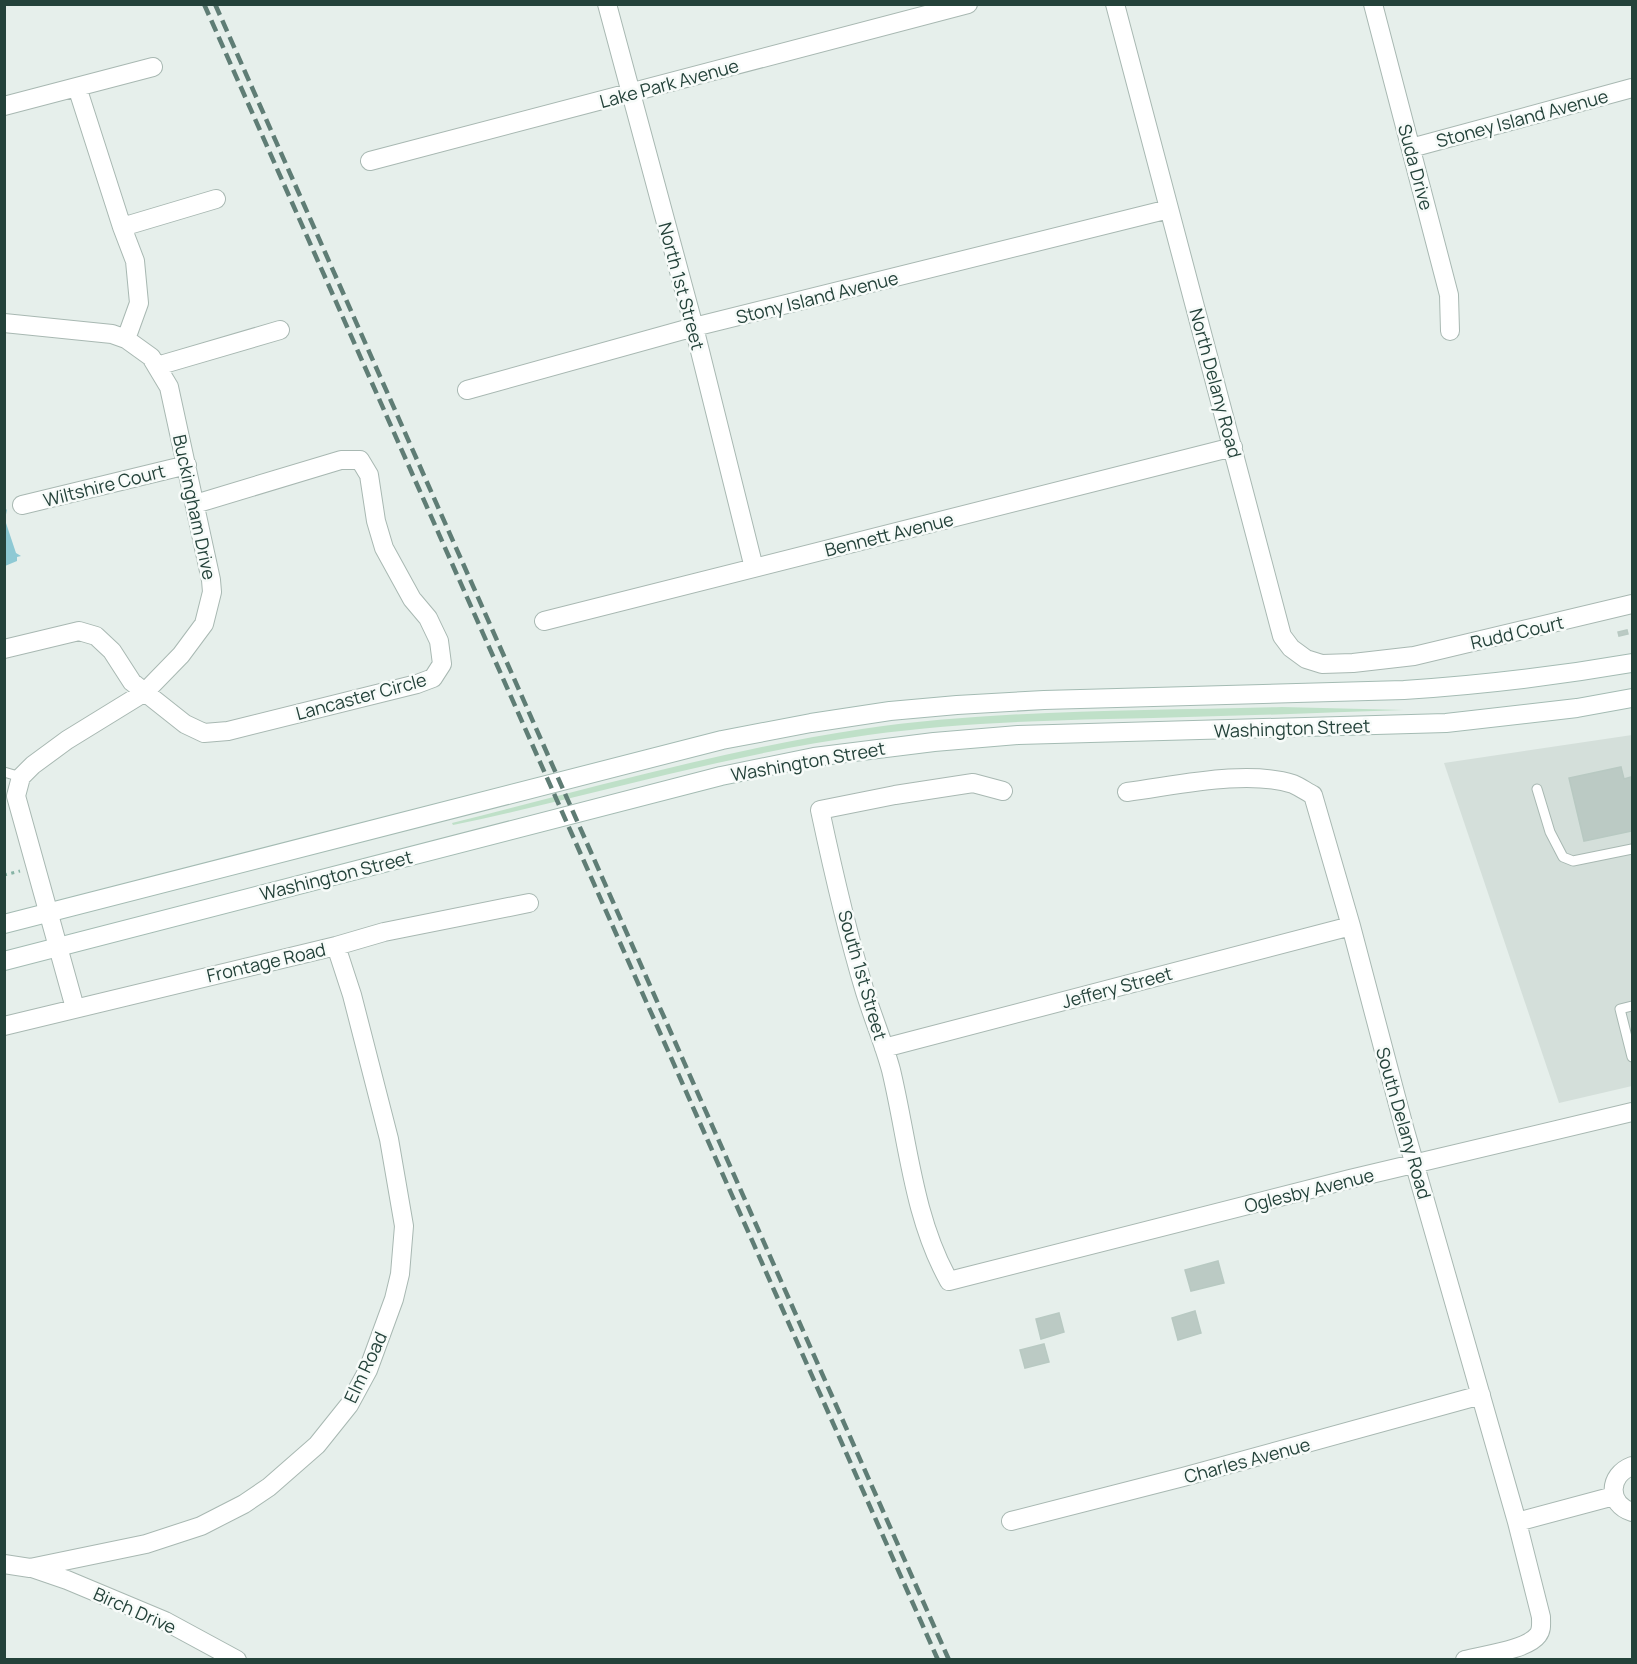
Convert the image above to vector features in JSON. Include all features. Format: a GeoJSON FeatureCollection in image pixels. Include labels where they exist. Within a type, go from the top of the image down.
{"type":"FeatureCollection","features":[{"type":"Feature","properties":{"kind":"street","name":"North 1st Street"},"geometry":{"type":"LineString","coordinates":[[607,4],[694,327],[754,568]]}},
{"type":"Feature","properties":{"kind":"street","name":"Lake Park Avenue"},"geometry":{"type":"LineString","coordinates":[[370,161],[968,4]]}},
{"type":"Feature","properties":{"kind":"street","name":"North Delany Road"},"geometry":{"type":"LineString","coordinates":[[1115,4],[1282,636],[1291,648],[1306,660],[1322,664],[1401,657]]}},
{"type":"Feature","properties":{"kind":"street","name":"Suda Drive"},"geometry":{"type":"LineString","coordinates":[[1373,4],[1449,294],[1450,331]]}},
{"type":"Feature","properties":{"kind":"street"},"geometry":{"type":"LineString","coordinates":[[4,106],[153,67]]}},
{"type":"Feature","properties":{"kind":"street"},"geometry":{"type":"LineString","coordinates":[[77,87],[135,261],[139,303],[126,339]]}},
{"type":"Feature","properties":{"kind":"street","name":"Stoney Island Avenue"},"geometry":{"type":"LineString","coordinates":[[1411,148],[1632,88]]}},
{"type":"Feature","properties":{"kind":"street"},"geometry":{"type":"LineString","coordinates":[[122,227],[216,199]]}},
{"type":"Feature","properties":{"kind":"street","name":"Stony Island Avenue"},"geometry":{"type":"LineString","coordinates":[[467,390],[694,327],[1169,209]]}},
{"type":"Feature","properties":{"kind":"street","name":"Buckingham Drive"},"geometry":{"type":"LineString","coordinates":[[4,323],[95,330],[126,339],[142,349],[158,366],[169,387],[211,580],[212,592],[204,624],[181,655],[145,692],[67,740],[33,765],[13,775],[16,796],[75,1008]]}},
{"type":"Feature","properties":{"kind":"street"},"geometry":{"type":"LineString","coordinates":[[158,366],[280,330]]}},
{"type":"Feature","properties":{"kind":"street","name":"Bennett Avenue"},"geometry":{"type":"LineString","coordinates":[[544,621],[1233,447]]}},
{"type":"Feature","properties":{"kind":"street","name":"Lancaster Circle"},"geometry":{"type":"LineString","coordinates":[[145,692],[185,724],[204,733],[228,731],[417,684],[433,678],[442,664],[439,641],[428,618],[412,599],[384,548],[376,521],[369,475],[360,460],[341,460],[195,504]]}},
{"type":"Feature","properties":{"kind":"street","name":"Wiltshire Court"},"geometry":{"type":"LineString","coordinates":[[22,505],[187,465]]}},
{"type":"Feature","properties":{"kind":"street","name":"Rudd Court"},"geometry":{"type":"LineString","coordinates":[[1401,657],[1632,604]]}},
{"type":"Feature","properties":{"kind":"street"},"geometry":{"type":"LineString","coordinates":[[4,649],[79,631],[96,636],[111,651],[132,682],[145,692]]}},
{"type":"Feature","properties":{"kind":"street","name":"Washington Street"},"geometry":{"type":"LineString","coordinates":[[4,924],[722,740],[811,723],[890,711],[1044,700],[1450,687],[1521,680],[1632,663]]}},
{"type":"Feature","properties":{"kind":"street","name":"Washington Street"},"geometry":{"type":"LineString","coordinates":[[4,961],[710,779],[814,757],[934,742],[1018,735],[1405,726],[1577,708],[1632,698]]}},
{"type":"Feature","properties":{"kind":"street","name":"South Delany Road"},"geometry":{"type":"LineString","coordinates":[[1127,792],[1216,780],[1262,779],[1293,784],[1313,795],[1351,926],[1404,1127],[1517,1522],[1541,1617],[1542,1628],[1539,1635],[1529,1644],[1465,1659]]}},
{"type":"Feature","properties":{"kind":"street","name":"South 1st Street"},"geometry":{"type":"LineString","coordinates":[[987,1273],[949,1281],[938,1261],[915,1187],[890,1069],[865,991],[836,883],[820,810],[973,783],[1003,791]]}},
{"type":"Feature","properties":{"kind":"street","name":"Frontage Road"},"geometry":{"type":"LineString","coordinates":[[4,1026],[336,946],[384,932],[529,903]]}},
{"type":"Feature","properties":{"kind":"street","name":"Jeffery Street"},"geometry":{"type":"LineString","coordinates":[[884,1048],[1351,926]]}},
{"type":"Feature","properties":{"kind":"street","name":"Elm Road"},"geometry":{"type":"LineString","coordinates":[[4,1564],[30,1568],[146,1544],[201,1526],[244,1504],[269,1487],[317,1445],[349,1405],[368,1370],[394,1299],[400,1274],[404,1226],[389,1139],[352,995],[336,946]]}},
{"type":"Feature","properties":{"kind":"street","name":"Oglesby Avenue"},"geometry":{"type":"LineString","coordinates":[[987,1273],[1415,1164],[1632,1112]]}},
{"type":"Feature","properties":{"kind":"street","name":"Charles Avenue"},"geometry":{"type":"LineString","coordinates":[[1011,1521],[1183,1477],[1481,1395]]}},
{"type":"Feature","properties":{"kind":"street"},"geometry":{"type":"LineString","coordinates":[[1632,1466],[1623,1471],[1614,1486],[1614,1496],[1618,1504],[1632,1512]]}},
{"type":"Feature","properties":{"kind":"street"},"geometry":{"type":"LineString","coordinates":[[1517,1522],[1614,1496]]}},
{"type":"Feature","properties":{"kind":"street","name":"Birch Drive"},"geometry":{"type":"LineString","coordinates":[[30,1568],[67,1580],[165,1621],[237,1659]]}},
{"type":"Feature","properties":{"kind":"lane"},"geometry":{"type":"LineString","coordinates":[[1537,789],[1550,832],[1563,857],[1573,861],[1632,849]]}},
{"type":"Feature","properties":{"kind":"lane"},"geometry":{"type":"LineString","coordinates":[[1632,1006],[1620,1009],[1632,1057]]}},
{"type":"Feature","properties":{"kind":"shaded area"},"geometry":{"type":"Polygon","coordinates":[[[1632,735],[1632,1086],[1559,1103],[1444,763],[1632,735]]]}},
{"type":"Feature","properties":{"kind":"green space"},"geometry":{"type":"Polygon","coordinates":[[[1282,707],[1404,710],[975,724],[868,735],[764,753],[505,814],[453,825],[452,823],[707,759],[862,729],[914,722],[1019,714],[1282,707]]]}},
{"type":"Feature","properties":{"kind":"water"},"geometry":{"type":"Polygon","coordinates":[[[5,520],[16,553],[21,556],[17,557],[17,561],[5,566],[5,520]]]}},
{"type":"Feature","properties":{"kind":"building"},"geometry":{"type":"Polygon","coordinates":[[[1627,630],[1628,634],[1619,636],[1618,632],[1627,630]]]}},
{"type":"Feature","properties":{"kind":"building"},"geometry":{"type":"Polygon","coordinates":[[[1621,767],[1624,779],[1631,777],[1632,782],[1632,831],[1584,841],[1569,778],[1621,767]]]}},
{"type":"Feature","properties":{"kind":"building"},"geometry":{"type":"Polygon","coordinates":[[[1218,1261],[1224,1283],[1191,1291],[1185,1270],[1218,1261]]]}},
{"type":"Feature","properties":{"kind":"building"},"geometry":{"type":"Polygon","coordinates":[[[1195,1311],[1201,1333],[1178,1340],[1172,1318],[1195,1311]]]}},
{"type":"Feature","properties":{"kind":"building"},"geometry":{"type":"Polygon","coordinates":[[[1059,1313],[1064,1332],[1041,1339],[1036,1319],[1059,1313]]]}},
{"type":"Feature","properties":{"kind":"building"},"geometry":{"type":"Polygon","coordinates":[[[1044,1344],[1049,1362],[1025,1368],[1020,1350],[1044,1344]]]}},
{"type":"Feature","properties":{"kind":"railway"},"geometry":{"type":"LineString","coordinates":[[204,4],[938,1660]]}},
{"type":"Feature","properties":{"kind":"railway"},"geometry":{"type":"LineString","coordinates":[[215,4],[949,1660]]}}]}
